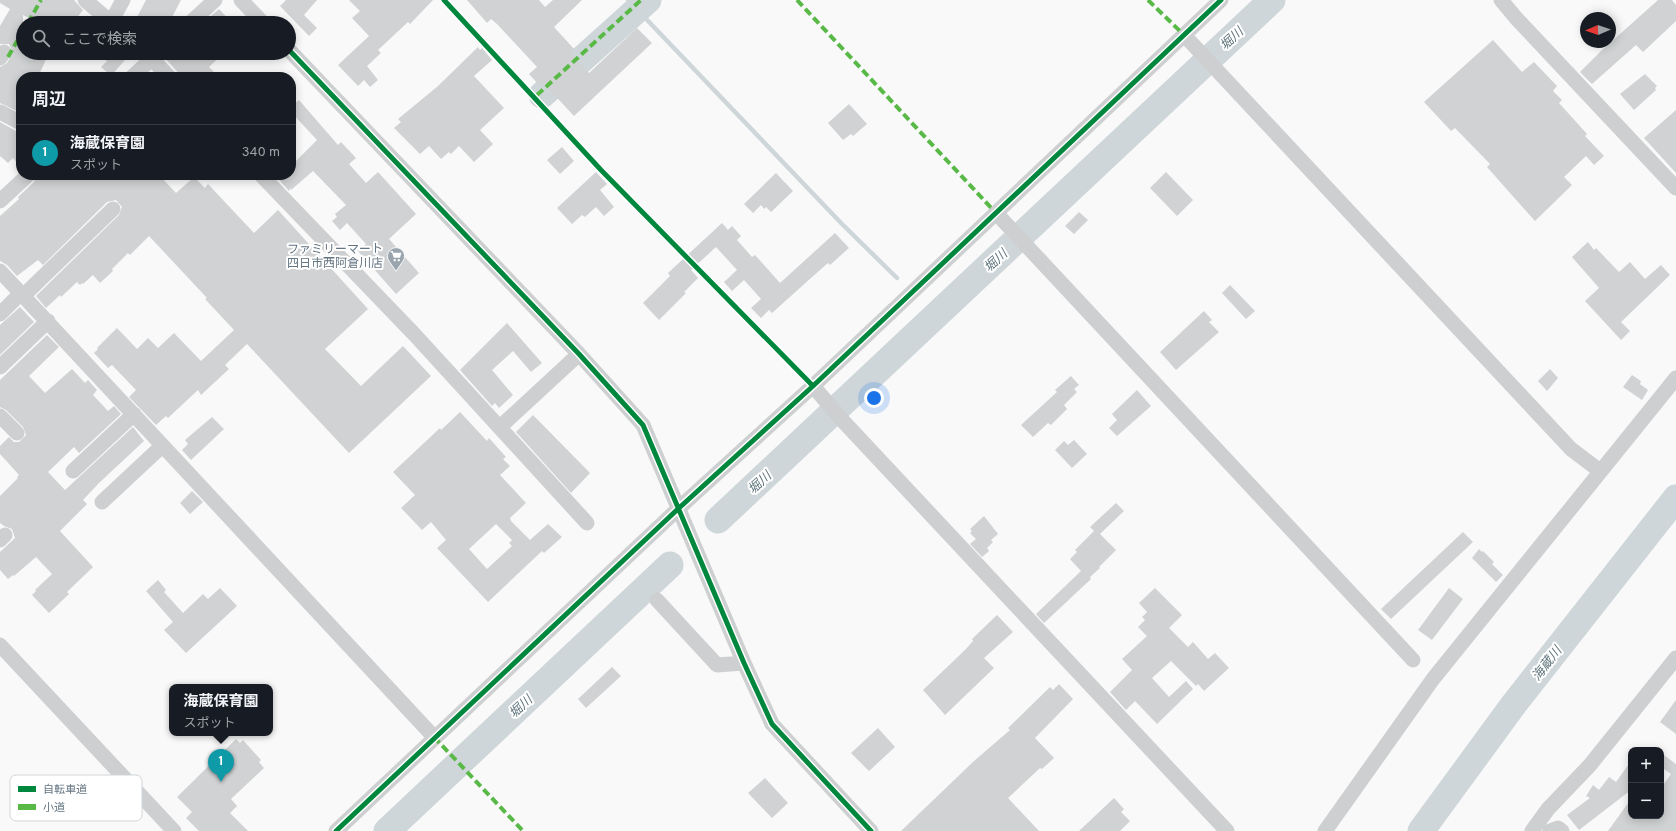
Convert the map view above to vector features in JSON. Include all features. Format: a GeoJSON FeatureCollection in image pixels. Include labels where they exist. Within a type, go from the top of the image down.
{"type":"FeatureCollection","features":[{"type":"Feature","properties":{"kind":"street"},"geometry":{"type":"LineString","coordinates":[[85,0],[104,16]]}},
{"type":"Feature","properties":{"kind":"street"},"geometry":{"type":"LineString","coordinates":[[115,16],[123,0]]}},
{"type":"Feature","properties":{"kind":"street"},"geometry":{"type":"LineString","coordinates":[[198,16],[215,0]]}},
{"type":"Feature","properties":{"kind":"street"},"geometry":{"type":"LineString","coordinates":[[241,0],[256,16]]}},
{"type":"Feature","properties":{"kind":"street"},"geometry":{"type":"LineString","coordinates":[[336,831],[434,737],[679,508],[816,391],[1001,219],[1184,35],[1221,0]]}},
{"type":"Feature","properties":{"kind":"street"},"geometry":{"type":"LineString","coordinates":[[1501,0],[1516,18],[1676,188]]}},
{"type":"Feature","properties":{"kind":"street"},"geometry":{"type":"LineString","coordinates":[[1184,35],[1571,449],[1600,471]]}},
{"type":"Feature","properties":{"kind":"street"},"geometry":{"type":"LineString","coordinates":[[296,57],[579,354],[643,425],[744,663],[772,724],[871,831]]}},
{"type":"Feature","properties":{"kind":"street"},"geometry":{"type":"LineString","coordinates":[[137,72],[148,60]]}},
{"type":"Feature","properties":{"kind":"street"},"geometry":{"type":"LineString","coordinates":[[157,60],[165,72]]}},
{"type":"Feature","properties":{"kind":"street"},"geometry":{"type":"LineString","coordinates":[[0,112],[16,120]]}},
{"type":"Feature","properties":{"kind":"street"},"geometry":{"type":"LineString","coordinates":[[0,201],[23,180]]}},
{"type":"Feature","properties":{"kind":"street"},"geometry":{"type":"LineString","coordinates":[[266,180],[500,427],[587,522]]}},
{"type":"Feature","properties":{"kind":"street"},"geometry":{"type":"LineString","coordinates":[[0,314],[113,209]]}},
{"type":"Feature","properties":{"kind":"street"},"geometry":{"type":"LineString","coordinates":[[1001,219],[1413,660]]}},
{"type":"Feature","properties":{"kind":"street"},"geometry":{"type":"LineString","coordinates":[[0,271],[434,737]]}},
{"type":"Feature","properties":{"kind":"street"},"geometry":{"type":"LineString","coordinates":[[0,367],[48,321]]}},
{"type":"Feature","properties":{"kind":"street"},"geometry":{"type":"LineString","coordinates":[[500,427],[579,354]]}},
{"type":"Feature","properties":{"kind":"street"},"geometry":{"type":"LineString","coordinates":[[1325,831],[1433,679],[1676,378]]}},
{"type":"Feature","properties":{"kind":"street"},"geometry":{"type":"LineString","coordinates":[[816,391],[1227,831]]}},
{"type":"Feature","properties":{"kind":"street"},"geometry":{"type":"LineString","coordinates":[[73,471],[134,414]]}},
{"type":"Feature","properties":{"kind":"street"},"geometry":{"type":"LineString","coordinates":[[102,502],[162,446]]}},
{"type":"Feature","properties":{"kind":"street"},"geometry":{"type":"LineString","coordinates":[[657,600],[717,665],[744,663]]}},
{"type":"Feature","properties":{"kind":"street"},"geometry":{"type":"LineString","coordinates":[[2,651],[120,775]]}},
{"type":"Feature","properties":{"kind":"street"},"geometry":{"type":"LineString","coordinates":[[1532,831],[1548,808],[1590,765],[1676,658]]}},
{"type":"Feature","properties":{"kind":"street"},"geometry":{"type":"LineString","coordinates":[[142,798],[174,831]]}},
{"type":"Feature","properties":{"kind":"street"},"geometry":{"type":"LineString","coordinates":[[1550,831],[1558,828],[1562,831]]}},
{"type":"Feature","properties":{"kind":"building"},"geometry":{"type":"Polygon","coordinates":[[[0,0],[74,0],[83,10],[78,16],[16,16],[16,60],[46,60],[40,72],[16,72],[16,111],[0,103],[0,67],[7,63],[13,52],[9,44],[0,44],[0,26],[10,9],[0,3],[0,0]]]}},
{"type":"Feature","properties":{"kind":"building"},"geometry":{"type":"Polygon","coordinates":[[[146,0],[181,0],[173,16],[138,16],[146,0]]]}},
{"type":"Feature","properties":{"kind":"building"},"geometry":{"type":"Polygon","coordinates":[[[286,0],[317,0],[304,15],[317,28],[309,36],[296,23],[296,16],[290,16],[280,6],[286,0]]]}},
{"type":"Feature","properties":{"kind":"building"},"geometry":{"type":"Polygon","coordinates":[[[349,0],[433,0],[410,24],[408,22],[378,50],[381,53],[367,66],[378,80],[370,87],[364,80],[358,86],[338,65],[369,36],[352,18],[360,11],[349,0]]]}},
{"type":"Feature","properties":{"kind":"building"},"geometry":{"type":"Polygon","coordinates":[[[467,0],[539,0],[545,7],[553,0],[582,0],[554,27],[574,49],[570,53],[589,73],[637,28],[652,43],[574,116],[546,86],[544,87],[539,83],[538,84],[529,74],[537,67],[497,24],[491,19],[487,23],[467,0]]]}},
{"type":"Feature","properties":{"kind":"building"},"geometry":{"type":"Polygon","coordinates":[[[1658,0],[1672,0],[1676,5],[1676,21],[1643,52],[1636,45],[1592,84],[1580,72],[1604,48],[1616,48],[1616,38],[1658,0]]]}},
{"type":"Feature","properties":{"kind":"building"},"geometry":{"type":"Polygon","coordinates":[[[219,9],[226,16],[211,16],[219,9]]]}},
{"type":"Feature","properties":{"kind":"building"},"geometry":{"type":"Polygon","coordinates":[[[1493,40],[1522,72],[1534,62],[1557,86],[1553,91],[1562,100],[1559,103],[1587,134],[1585,136],[1604,156],[1594,165],[1586,156],[1564,177],[1572,185],[1535,221],[1487,167],[1490,164],[1455,128],[1451,131],[1424,102],[1493,40]]]}},
{"type":"Feature","properties":{"kind":"building"},"geometry":{"type":"Polygon","coordinates":[[[478,47],[480,50],[482,48],[492,60],[474,76],[504,108],[480,130],[493,144],[474,162],[459,146],[451,154],[449,152],[441,159],[429,146],[420,154],[394,128],[401,122],[398,119],[438,86],[478,47]]]}},
{"type":"Feature","properties":{"kind":"building"},"geometry":{"type":"Polygon","coordinates":[[[105,60],[125,60],[114,72],[107,72],[101,67],[107,61],[105,60]]]}},
{"type":"Feature","properties":{"kind":"building"},"geometry":{"type":"Polygon","coordinates":[[[167,60],[216,60],[209,67],[214,72],[178,72],[167,60]]]}},
{"type":"Feature","properties":{"kind":"building"},"geometry":{"type":"Polygon","coordinates":[[[1645,74],[1657,86],[1655,88],[1656,90],[1634,110],[1620,94],[1645,74]]]}},
{"type":"Feature","properties":{"kind":"building"},"geometry":{"type":"Polygon","coordinates":[[[299,100],[338,145],[341,142],[356,158],[349,164],[366,183],[378,172],[416,214],[389,239],[419,273],[396,294],[358,251],[366,244],[347,223],[340,230],[332,221],[337,217],[335,214],[346,205],[313,171],[289,191],[279,180],[296,180],[296,161],[317,140],[296,117],[296,103],[299,100]]]}},
{"type":"Feature","properties":{"kind":"building"},"geometry":{"type":"Polygon","coordinates":[[[849,104],[867,124],[853,136],[851,134],[843,140],[828,123],[849,104]]]}},
{"type":"Feature","properties":{"kind":"building"},"geometry":{"type":"Polygon","coordinates":[[[1676,110],[1676,173],[1644,138],[1676,110]]]}},
{"type":"Feature","properties":{"kind":"building"},"geometry":{"type":"Polygon","coordinates":[[[0,122],[16,131],[16,161],[13,158],[8,163],[0,156],[0,122]]]}},
{"type":"Feature","properties":{"kind":"building"},"geometry":{"type":"Polygon","coordinates":[[[562,147],[574,161],[560,174],[547,160],[562,147]]]}},
{"type":"Feature","properties":{"kind":"building"},"geometry":{"type":"Polygon","coordinates":[[[596,172],[607,184],[600,190],[614,207],[604,216],[596,207],[585,217],[582,215],[572,224],[557,208],[596,172]]]}},
{"type":"Feature","properties":{"kind":"building"},"geometry":{"type":"Polygon","coordinates":[[[1166,172],[1193,200],[1177,216],[1150,188],[1166,172]]]}},
{"type":"Feature","properties":{"kind":"building"},"geometry":{"type":"Polygon","coordinates":[[[776,173],[793,191],[771,212],[766,207],[764,209],[761,205],[753,213],[744,204],[776,173]]]}},
{"type":"Feature","properties":{"kind":"building"},"geometry":{"type":"Polygon","coordinates":[[[35,180],[164,180],[176,193],[191,180],[197,180],[205,188],[208,184],[254,233],[278,210],[368,309],[325,349],[361,386],[403,346],[431,376],[349,453],[247,344],[225,365],[229,369],[201,395],[198,390],[168,418],[166,416],[156,425],[129,397],[136,390],[112,365],[108,368],[94,353],[98,349],[97,348],[117,328],[137,349],[148,338],[158,348],[174,333],[201,361],[234,330],[205,299],[207,298],[149,236],[130,255],[128,253],[112,269],[113,271],[100,283],[93,275],[83,284],[82,283],[80,285],[77,282],[61,297],[60,295],[46,308],[36,296],[119,215],[122,207],[116,200],[107,202],[43,265],[38,260],[17,276],[7,265],[0,261],[0,216],[19,199],[18,197],[35,180]]]}},
{"type":"Feature","properties":{"kind":"building"},"geometry":{"type":"Polygon","coordinates":[[[1079,212],[1088,220],[1074,234],[1065,226],[1079,212]]]}},
{"type":"Feature","properties":{"kind":"building"},"geometry":{"type":"Polygon","coordinates":[[[722,223],[728,230],[732,226],[741,236],[737,240],[752,257],[755,255],[780,283],[835,233],[849,248],[830,265],[828,263],[772,313],[769,310],[761,318],[751,308],[761,299],[744,280],[732,291],[724,282],[737,270],[716,247],[691,270],[698,278],[684,292],[686,293],[659,320],[643,303],[670,276],[668,273],[722,223]]]}},
{"type":"Feature","properties":{"kind":"building"},"geometry":{"type":"Polygon","coordinates":[[[1588,242],[1594,250],[1596,248],[1619,272],[1630,262],[1645,279],[1661,265],[1670,275],[1621,322],[1630,331],[1621,340],[1585,301],[1599,288],[1572,257],[1588,242]]]}},
{"type":"Feature","properties":{"kind":"building"},"geometry":{"type":"Polygon","coordinates":[[[1230,285],[1255,311],[1246,319],[1222,293],[1230,285]]]}},
{"type":"Feature","properties":{"kind":"building"},"geometry":{"type":"Polygon","coordinates":[[[20,307],[34,322],[0,355],[0,325],[20,307]]]}},
{"type":"Feature","properties":{"kind":"building"},"geometry":{"type":"Polygon","coordinates":[[[1204,311],[1212,320],[1209,322],[1219,332],[1176,370],[1160,352],[1204,311]]]}},
{"type":"Feature","properties":{"kind":"building"},"geometry":{"type":"Polygon","coordinates":[[[507,323],[542,363],[531,372],[513,351],[492,370],[513,395],[499,408],[495,403],[492,406],[460,370],[507,323]]]}},
{"type":"Feature","properties":{"kind":"building"},"geometry":{"type":"Polygon","coordinates":[[[47,335],[59,347],[29,376],[45,393],[72,369],[85,383],[88,380],[97,390],[93,395],[108,411],[114,406],[121,414],[79,453],[74,447],[48,472],[65,490],[133,427],[144,441],[83,500],[87,504],[60,531],[93,567],[67,592],[69,594],[49,613],[32,595],[36,591],[35,590],[52,574],[36,557],[14,576],[13,575],[8,579],[0,570],[0,552],[15,538],[12,529],[0,523],[0,496],[18,478],[17,477],[19,475],[0,454],[0,446],[9,437],[14,442],[19,442],[26,435],[23,427],[6,410],[0,407],[0,380],[47,335]]]}},
{"type":"Feature","properties":{"kind":"building"},"geometry":{"type":"Polygon","coordinates":[[[1550,369],[1558,378],[1547,391],[1538,381],[1550,369]]]}},
{"type":"Feature","properties":{"kind":"building"},"geometry":{"type":"Polygon","coordinates":[[[1632,375],[1641,381],[1640,384],[1648,390],[1642,400],[1623,387],[1632,375]]]}},
{"type":"Feature","properties":{"kind":"building"},"geometry":{"type":"Polygon","coordinates":[[[1071,376],[1079,385],[1074,389],[1077,392],[1064,405],[1067,409],[1051,425],[1048,423],[1033,437],[1021,425],[1057,392],[1055,390],[1071,376]]]}},
{"type":"Feature","properties":{"kind":"building"},"geometry":{"type":"Polygon","coordinates":[[[1137,390],[1151,406],[1117,436],[1109,428],[1117,420],[1112,414],[1137,390]]]}},
{"type":"Feature","properties":{"kind":"building"},"geometry":{"type":"Polygon","coordinates":[[[460,412],[487,441],[489,438],[506,457],[503,459],[510,466],[500,475],[526,503],[510,518],[511,521],[530,540],[548,524],[562,537],[544,553],[542,551],[488,602],[437,548],[446,540],[431,522],[422,530],[401,508],[415,495],[393,472],[440,428],[441,430],[460,412]],[[496,524],[469,549],[487,569],[512,546],[509,543],[512,540],[496,524]]]}},
{"type":"Feature","properties":{"kind":"building"},"geometry":{"type":"Polygon","coordinates":[[[533,415],[590,473],[571,493],[516,432],[533,415]]]}},
{"type":"Feature","properties":{"kind":"building"},"geometry":{"type":"Polygon","coordinates":[[[212,417],[224,429],[191,460],[182,450],[188,444],[185,440],[212,417]]]}},
{"type":"Feature","properties":{"kind":"building"},"geometry":{"type":"Polygon","coordinates":[[[1074,440],[1087,454],[1072,468],[1055,450],[1064,441],[1068,445],[1074,440]]]}},
{"type":"Feature","properties":{"kind":"building"},"geometry":{"type":"Polygon","coordinates":[[[192,491],[203,502],[190,514],[180,503],[192,491]]]}},
{"type":"Feature","properties":{"kind":"building"},"geometry":{"type":"Polygon","coordinates":[[[1116,503],[1124,511],[1100,534],[1116,550],[1090,577],[1091,579],[1044,623],[1036,614],[1081,571],[1070,559],[1077,552],[1075,550],[1094,531],[1090,527],[1116,503]]]}},
{"type":"Feature","properties":{"kind":"building"},"geometry":{"type":"Polygon","coordinates":[[[984,516],[998,534],[991,540],[993,542],[987,548],[989,551],[982,557],[970,544],[976,539],[970,533],[972,531],[970,529],[984,516]]]}},
{"type":"Feature","properties":{"kind":"building"},"geometry":{"type":"Polygon","coordinates":[[[1463,532],[1473,542],[1391,619],[1381,609],[1463,532]]]}},
{"type":"Feature","properties":{"kind":"building"},"geometry":{"type":"Polygon","coordinates":[[[1479,549],[1494,562],[1492,564],[1503,575],[1496,582],[1472,558],[1479,549]]]}},
{"type":"Feature","properties":{"kind":"building"},"geometry":{"type":"Polygon","coordinates":[[[158,580],[166,590],[164,592],[183,613],[203,594],[208,599],[220,588],[237,606],[186,653],[164,630],[173,622],[146,591],[158,580]]]}},
{"type":"Feature","properties":{"kind":"building"},"geometry":{"type":"Polygon","coordinates":[[[1155,588],[1182,615],[1169,628],[1188,647],[1193,642],[1208,659],[1215,653],[1229,668],[1204,691],[1198,684],[1196,686],[1171,661],[1152,678],[1169,697],[1186,681],[1193,689],[1157,724],[1135,701],[1126,710],[1110,692],[1132,670],[1122,659],[1147,636],[1138,627],[1145,620],[1142,617],[1147,612],[1139,603],[1155,588]]]}},
{"type":"Feature","properties":{"kind":"building"},"geometry":{"type":"Polygon","coordinates":[[[1449,588],[1463,599],[1432,640],[1418,630],[1449,588]]]}},
{"type":"Feature","properties":{"kind":"building"},"geometry":{"type":"Polygon","coordinates":[[[997,615],[1013,632],[984,658],[994,668],[945,715],[923,690],[965,650],[973,641],[972,639],[997,615]]]}},
{"type":"Feature","properties":{"kind":"building"},"geometry":{"type":"Polygon","coordinates":[[[612,667],[621,676],[586,708],[578,699],[612,667]]]}},
{"type":"Feature","properties":{"kind":"building"},"geometry":{"type":"Polygon","coordinates":[[[1059,684],[1073,699],[1035,738],[1054,758],[1042,769],[1040,768],[1008,798],[1039,831],[901,831],[974,761],[1010,730],[1008,728],[1050,687],[1053,690],[1059,684]]]}},
{"type":"Feature","properties":{"kind":"building"},"geometry":{"type":"Polygon","coordinates":[[[1676,700],[1676,734],[1660,722],[1676,700]]]}},
{"type":"Feature","properties":{"kind":"building"},"geometry":{"type":"Polygon","coordinates":[[[878,728],[895,747],[869,771],[851,753],[878,728]]]}},
{"type":"Feature","properties":{"kind":"building"},"geometry":{"type":"Polygon","coordinates":[[[236,739],[240,743],[243,740],[261,760],[259,762],[264,768],[231,799],[237,806],[230,813],[248,831],[199,831],[186,818],[192,812],[177,797],[236,739]]]}},
{"type":"Feature","properties":{"kind":"building"},"geometry":{"type":"Polygon","coordinates":[[[1664,755],[1676,764],[1676,831],[1608,831],[1628,803],[1628,819],[1664,819],[1664,784],[1671,774],[1664,769],[1664,755]]]}},
{"type":"Feature","properties":{"kind":"building"},"geometry":{"type":"Polygon","coordinates":[[[1628,765],[1628,792],[1579,830],[1567,815],[1590,798],[1586,796],[1593,785],[1599,790],[1609,777],[1616,782],[1628,765]]]}},
{"type":"Feature","properties":{"kind":"building"},"geometry":{"type":"Polygon","coordinates":[[[765,778],[788,803],[772,818],[748,793],[765,778]]]}},
{"type":"Feature","properties":{"kind":"building"},"geometry":{"type":"Polygon","coordinates":[[[1114,798],[1124,809],[1121,812],[1130,821],[1120,831],[1079,831],[1114,798]]]}},
{"type":"Feature","properties":{"kind":"waterway"},"geometry":{"type":"LineString","coordinates":[[628,0],[842,224],[897,278]]}},
{"type":"Feature","properties":{"kind":"waterway"},"geometry":{"type":"LineString","coordinates":[[542,95],[648,0]]}},
{"type":"Feature","properties":{"kind":"waterway","name":"堀川"},"geometry":{"type":"LineString","coordinates":[[718,520],[1272,0]]}},
{"type":"Feature","properties":{"kind":"waterway","name":"海蔵川"},"geometry":{"type":"LineString","coordinates":[[1421,831],[1514,704],[1676,498]]}},
{"type":"Feature","properties":{"kind":"waterway","name":"堀川"},"geometry":{"type":"LineString","coordinates":[[387,831],[670,565]]}},
{"type":"Feature","properties":{"kind":"marked path"},"geometry":{"type":"LineString","coordinates":[[32,16],[41,0]]}},
{"type":"Feature","properties":{"kind":"marked path"},"geometry":{"type":"LineString","coordinates":[[537,95],[641,0]]}},
{"type":"Feature","properties":{"kind":"marked path"},"geometry":{"type":"LineString","coordinates":[[797,0],[996,213]]}},
{"type":"Feature","properties":{"kind":"marked path"},"geometry":{"type":"LineString","coordinates":[[1148,0],[1184,35]]}},
{"type":"Feature","properties":{"kind":"marked path"},"geometry":{"type":"LineString","coordinates":[[8,57],[16,43]]}},
{"type":"Feature","properties":{"kind":"marked path"},"geometry":{"type":"LineString","coordinates":[[434,737],[523,831]]}},
{"type":"Feature","properties":{"kind":"cycle path"},"geometry":{"type":"LineString","coordinates":[[444,0],[601,170],[813,386]]}},
{"type":"Feature","properties":{"kind":"cycle path"},"geometry":{"type":"LineString","coordinates":[[336,831],[679,508],[813,386],[1221,0]]}},
{"type":"Feature","properties":{"kind":"cycle path"},"geometry":{"type":"LineString","coordinates":[[296,57],[579,354],[643,425],[744,663],[772,724],[871,831]]}},
{"type":"Feature","properties":{"kind":"place","name":"ファミリーマート 四日市西阿倉川店"},"geometry":{"type":"Point","coordinates":[396,271]}},
{"type":"Feature","properties":{"kind":"place","name":"海蔵保育園"},"geometry":{"type":"Point","coordinates":[221,782]}}]}
